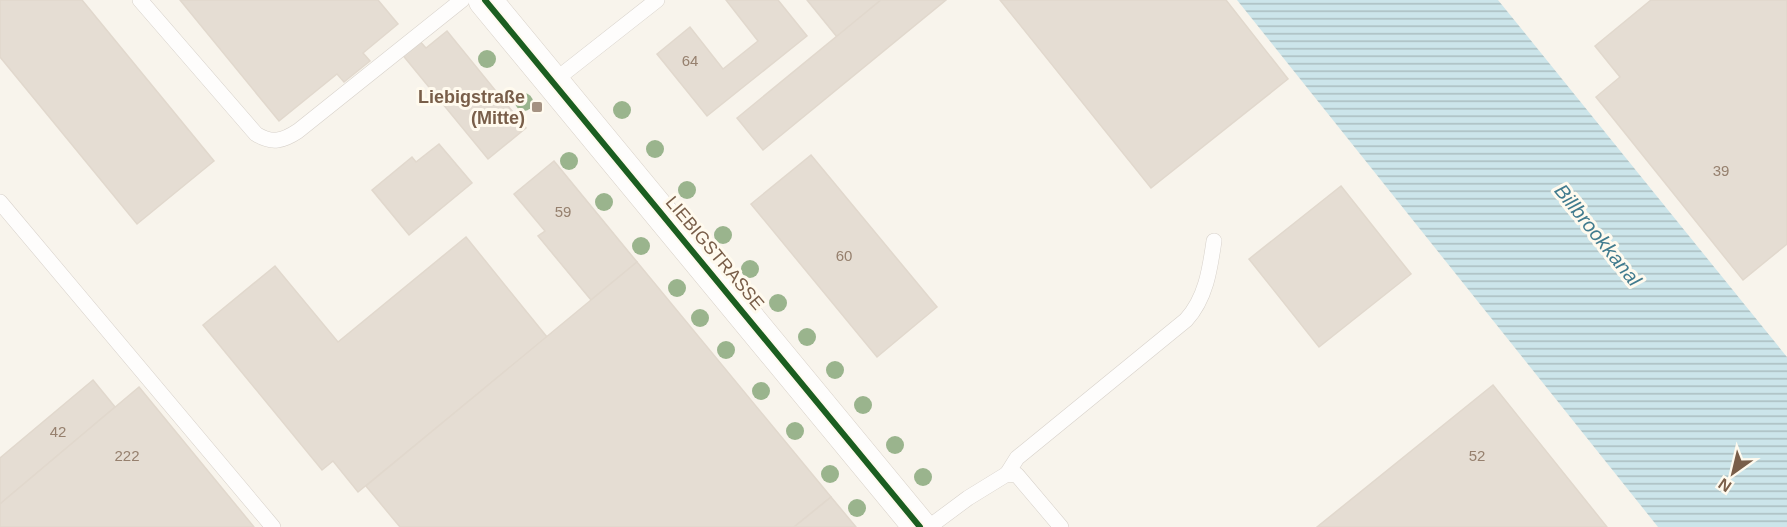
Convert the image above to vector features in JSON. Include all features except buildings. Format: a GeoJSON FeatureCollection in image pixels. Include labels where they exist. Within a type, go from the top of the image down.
{"type":"FeatureCollection","features":[{"type":"Feature","properties":{"kind":"main road","name":"LIEBIGSTRASSE"},"geometry":{"type":"LineString","coordinates":[[485,0],[920,527]]}},
{"type":"Feature","properties":{"kind":"lane"},"geometry":{"type":"LineString","coordinates":[[140,0],[256,134],[266,140],[278,141],[298,131],[462,0]]}},
{"type":"Feature","properties":{"kind":"lane"},"geometry":{"type":"LineString","coordinates":[[554,81],[657,0]]}},
{"type":"Feature","properties":{"kind":"lane"},"geometry":{"type":"LineString","coordinates":[[0,202],[273,527]]}},
{"type":"Feature","properties":{"kind":"lane"},"geometry":{"type":"LineString","coordinates":[[929,527],[968,498],[1007,474],[1017,458],[1191,315],[1203,296],[1214,241]]}},
{"type":"Feature","properties":{"kind":"lane"},"geometry":{"type":"LineString","coordinates":[[1007,474],[1017,476],[1061,527]]}},
{"type":"Feature","properties":{"kind":"water","name":"Billbrookkanal"},"geometry":{"type":"Polygon","coordinates":[[[1237,0],[1498,0],[1787,357],[1787,527],[1658,527],[1237,0]]]}},
{"type":"Feature","properties":{"kind":"cycle path"},"geometry":{"type":"LineString","coordinates":[[485,0],[920,527]]}},
{"type":"Feature","properties":{"kind":"place","name":"Liebigstraße (Mitte)"},"geometry":{"type":"Point","coordinates":[537,107]}}]}
